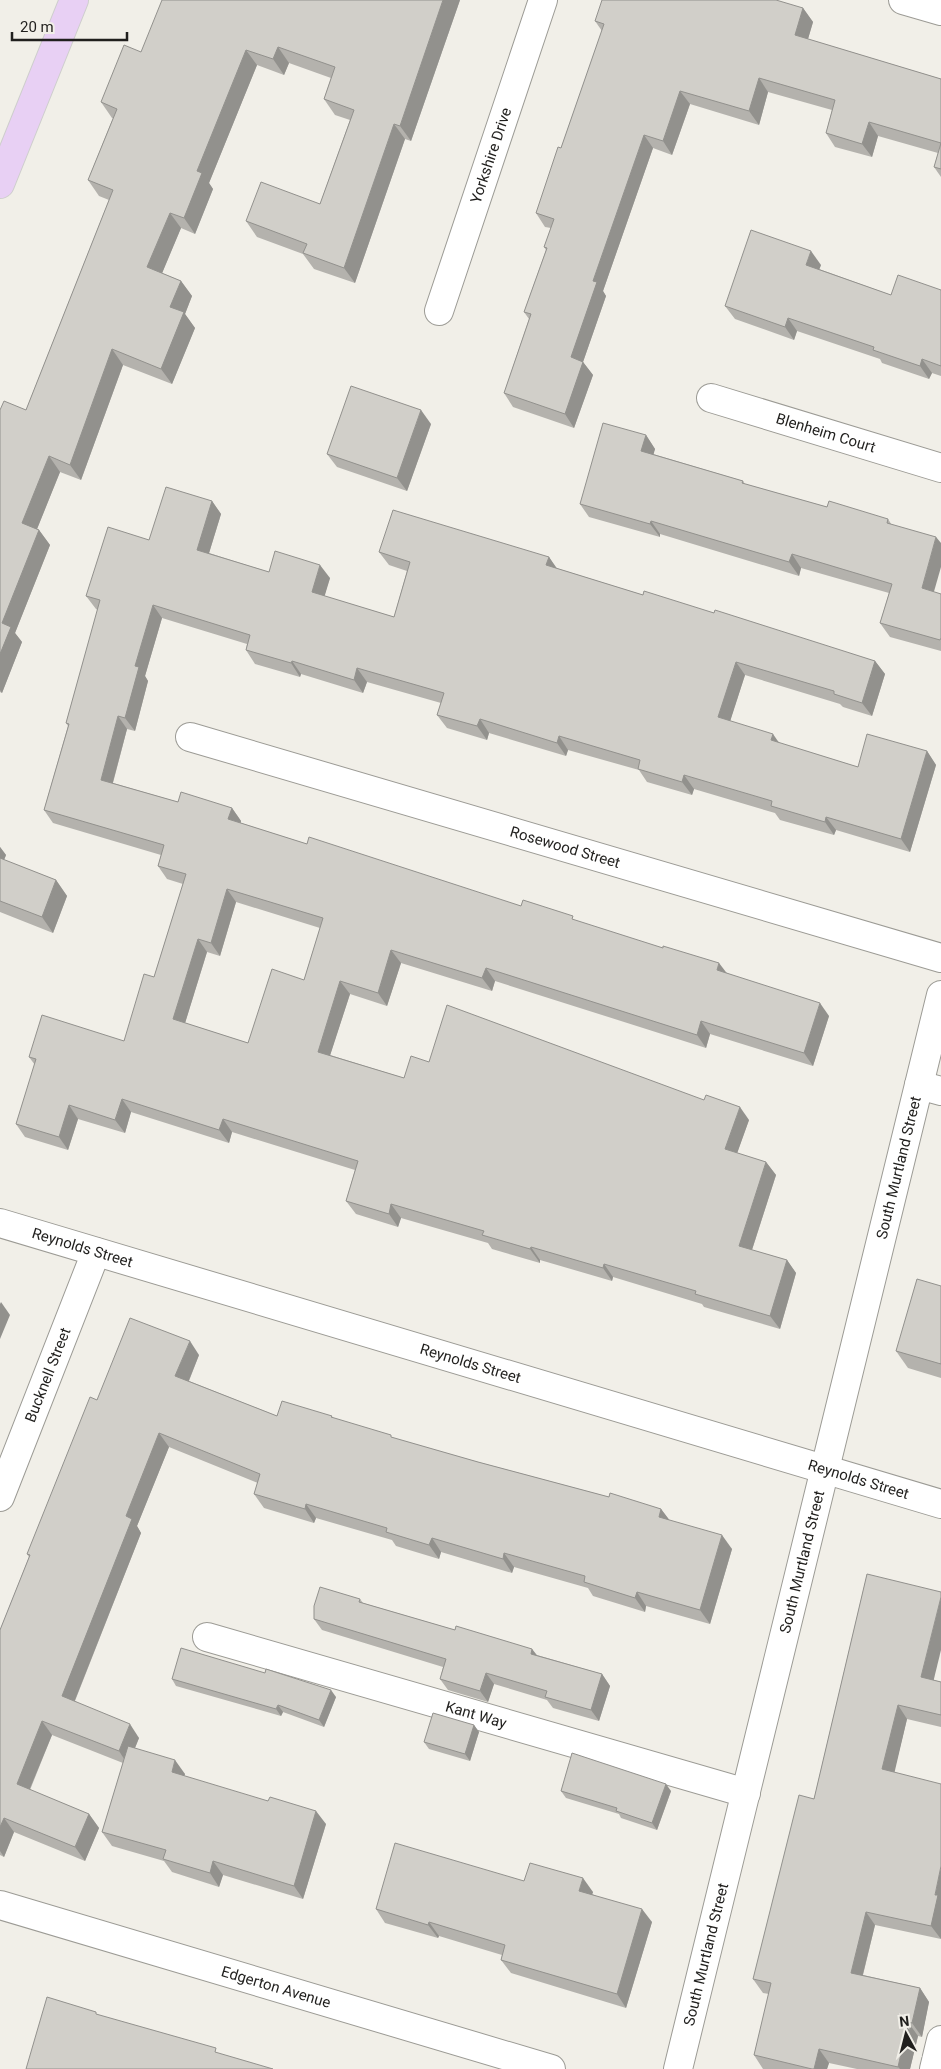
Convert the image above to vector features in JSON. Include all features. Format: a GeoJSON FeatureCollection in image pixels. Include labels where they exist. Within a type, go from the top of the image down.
{"type":"FeatureCollection","features":[{"type":"Feature","properties":{"kind":"main road"},"geometry":{"type":"LineString","coordinates":[[0,184],[74,0]]}},
{"type":"Feature","properties":{"kind":"street","name":"Yorkshire Drive"},"geometry":{"type":"LineString","coordinates":[[439,311],[543,0]]}},
{"type":"Feature","properties":{"kind":"street"},"geometry":{"type":"LineString","coordinates":[[903,0],[941,11]]}},
{"type":"Feature","properties":{"kind":"street","name":"Blenheim Court"},"geometry":{"type":"LineString","coordinates":[[710,398],[941,468]]}},
{"type":"Feature","properties":{"kind":"street","name":"Rosewood Street"},"geometry":{"type":"LineString","coordinates":[[190,737],[941,958]]}},
{"type":"Feature","properties":{"kind":"street","name":"South Murtland Street"},"geometry":{"type":"LineString","coordinates":[[678,2069],[825,1468],[930,1088],[941,995]]}},
{"type":"Feature","properties":{"kind":"street","name":"Reynolds Street"},"geometry":{"type":"LineString","coordinates":[[0,1223],[941,1504]]}},
{"type":"Feature","properties":{"kind":"street","name":"Bucknell Street"},"geometry":{"type":"LineString","coordinates":[[0,1497],[96,1252]]}},
{"type":"Feature","properties":{"kind":"street","name":"Kant Way"},"geometry":{"type":"LineString","coordinates":[[207,1637],[746,1793]]}},
{"type":"Feature","properties":{"kind":"street","name":"Edgerton Avenue"},"geometry":{"type":"LineString","coordinates":[[0,1905],[552,2069]]}},
{"type":"Feature","properties":{"kind":"street"},"geometry":{"type":"LineString","coordinates":[[934,2069],[941,2040]]}},
{"type":"Feature","properties":{"kind":"building"},"geometry":{"type":"Polygon","coordinates":[[[162,0],[443,0],[400,126],[394,124],[344,268],[303,253],[307,244],[246,221],[261,182],[320,204],[354,110],[324,99],[335,67],[278,47],[273,59],[246,50],[197,171],[202,173],[184,218],[170,213],[147,267],[181,281],[170,307],[184,312],[161,369],[112,349],[70,465],[49,456],[22,523],[39,530],[2,623],[11,627],[0,654],[0,410],[4,401],[26,410],[113,190],[88,180],[117,109],[101,102],[124,45],[141,52],[162,0]]]}},
{"type":"Feature","properties":{"kind":"building"},"geometry":{"type":"Polygon","coordinates":[[[602,0],[776,0],[803,8],[795,35],[941,79],[941,143],[869,122],[862,144],[826,133],[835,100],[759,78],[749,111],[680,91],[663,141],[644,135],[593,281],[597,282],[571,357],[583,362],[565,414],[504,393],[531,314],[524,312],[547,248],[544,247],[554,219],[536,213],[558,147],[561,148],[604,24],[595,21],[602,0]]]}},
{"type":"Feature","properties":{"kind":"building"},"geometry":{"type":"Polygon","coordinates":[[[941,143],[941,169],[934,167],[941,143]]]}},
{"type":"Feature","properties":{"kind":"building"},"geometry":{"type":"Polygon","coordinates":[[[751,230],[811,251],[806,265],[891,295],[898,275],[941,290],[941,366],[922,359],[920,366],[873,350],[874,347],[788,318],[785,327],[725,306],[751,230]]]}},
{"type":"Feature","properties":{"kind":"building"},"geometry":{"type":"Polygon","coordinates":[[[351,386],[421,410],[397,478],[327,454],[351,386]]]}},
{"type":"Feature","properties":{"kind":"building"},"geometry":{"type":"Polygon","coordinates":[[[603,423],[646,435],[641,451],[743,481],[742,483],[827,507],[829,501],[888,519],[887,523],[936,537],[922,588],[941,594],[940,640],[880,623],[892,584],[792,554],[789,562],[651,521],[650,524],[580,504],[603,423]]]}},
{"type":"Feature","properties":{"kind":"building"},"geometry":{"type":"Polygon","coordinates":[[[166,487],[212,501],[197,550],[269,572],[275,551],[320,565],[312,592],[394,617],[410,562],[379,552],[393,510],[549,557],[546,565],[643,595],[644,591],[714,613],[715,610],[875,661],[862,703],[834,694],[834,691],[736,662],[718,717],[773,734],[771,740],[858,767],[867,734],[927,751],[901,839],[826,817],[825,822],[771,806],[772,801],[684,775],[682,782],[638,769],[640,760],[559,736],[557,743],[480,719],[477,726],[437,715],[444,693],[357,668],[354,680],[292,661],[291,663],[246,650],[250,635],[153,605],[135,666],[139,667],[125,718],[118,716],[101,780],[178,802],[181,792],[232,808],[228,819],[307,844],[309,837],[521,906],[523,900],[573,916],[572,919],[663,948],[663,946],[719,963],[717,970],[820,1003],[804,1053],[701,1021],[697,1035],[486,968],[482,978],[391,950],[378,993],[340,981],[318,1052],[404,1078],[411,1056],[429,1062],[447,1005],[704,1100],[706,1095],[740,1107],[725,1149],[766,1162],[739,1246],[787,1260],[770,1316],[695,1294],[696,1291],[604,1264],[603,1268],[482,1235],[484,1231],[391,1204],[389,1214],[346,1201],[358,1161],[223,1119],[219,1130],[122,1099],[115,1120],[69,1105],[59,1137],[16,1124],[36,1059],[29,1057],[42,1015],[124,1041],[144,974],[154,977],[186,874],[158,866],[164,845],[44,810],[69,724],[66,723],[100,600],[86,596],[108,527],[149,540],[166,487]],[[227,889],[211,943],[198,939],[173,1019],[248,1043],[272,969],[304,980],[323,918],[227,889]]]}},
{"type":"Feature","properties":{"kind":"building"},"geometry":{"type":"Polygon","coordinates":[[[0,858],[56,880],[42,917],[0,901],[0,858]]]}},
{"type":"Feature","properties":{"kind":"building"},"geometry":{"type":"Polygon","coordinates":[[[917,1279],[941,1286],[941,1364],[896,1351],[917,1279]]]}},
{"type":"Feature","properties":{"kind":"building"},"geometry":{"type":"Polygon","coordinates":[[[130,1318],[190,1341],[175,1376],[277,1416],[282,1401],[391,1435],[391,1437],[478,1462],[609,1497],[610,1493],[661,1509],[659,1517],[722,1535],[700,1610],[637,1592],[635,1598],[584,1582],[585,1576],[504,1553],[503,1559],[432,1538],[429,1545],[386,1532],[387,1528],[306,1504],[305,1509],[254,1494],[260,1474],[159,1433],[126,1516],[132,1519],[62,1696],[130,1724],[119,1751],[42,1721],[17,1784],[89,1814],[75,1847],[4,1818],[0,1827],[0,1630],[30,1555],[27,1554],[90,1397],[97,1400],[130,1318]]]}},
{"type":"Feature","properties":{"kind":"building"},"geometry":{"type":"Polygon","coordinates":[[[867,1574],[941,1592],[921,1677],[941,1682],[941,1715],[898,1705],[882,1769],[941,1784],[941,1866],[935,1895],[938,1895],[931,1926],[866,1912],[851,1973],[920,1988],[912,2023],[908,2022],[898,2067],[819,2049],[814,2069],[812,2069],[754,2055],[771,1983],[753,1979],[799,1795],[814,1799],[867,1574]]]}},
{"type":"Feature","properties":{"kind":"building"},"geometry":{"type":"Polygon","coordinates":[[[320,1587],[360,1599],[359,1602],[455,1630],[456,1626],[532,1649],[531,1654],[602,1674],[591,1710],[545,1697],[547,1691],[486,1673],[480,1691],[440,1679],[446,1659],[314,1619],[314,1606],[320,1587]]]}},
{"type":"Feature","properties":{"kind":"building"},"geometry":{"type":"Polygon","coordinates":[[[181,1648],[265,1673],[266,1669],[331,1690],[319,1720],[278,1705],[276,1709],[172,1679],[181,1648]]]}},
{"type":"Feature","properties":{"kind":"building"},"geometry":{"type":"Polygon","coordinates":[[[433,1713],[474,1725],[465,1754],[424,1742],[433,1713]]]}},
{"type":"Feature","properties":{"kind":"building"},"geometry":{"type":"Polygon","coordinates":[[[128,1746],[175,1760],[172,1772],[268,1801],[270,1797],[316,1811],[294,1886],[213,1861],[210,1873],[163,1859],[166,1850],[102,1832],[128,1746]]]}},
{"type":"Feature","properties":{"kind":"building"},"geometry":{"type":"Polygon","coordinates":[[[572,1753],[666,1784],[652,1823],[616,1811],[617,1808],[561,1791],[572,1753]]]}},
{"type":"Feature","properties":{"kind":"building"},"geometry":{"type":"Polygon","coordinates":[[[395,1843],[524,1881],[530,1863],[583,1878],[579,1891],[642,1909],[617,1994],[501,1960],[505,1945],[429,1922],[428,1925],[376,1909],[395,1843]]]}},
{"type":"Feature","properties":{"kind":"building"},"geometry":{"type":"Polygon","coordinates":[[[47,1997],[96,2012],[96,2014],[216,2048],[215,2052],[273,2069],[26,2069],[47,1997]]]}}]}
